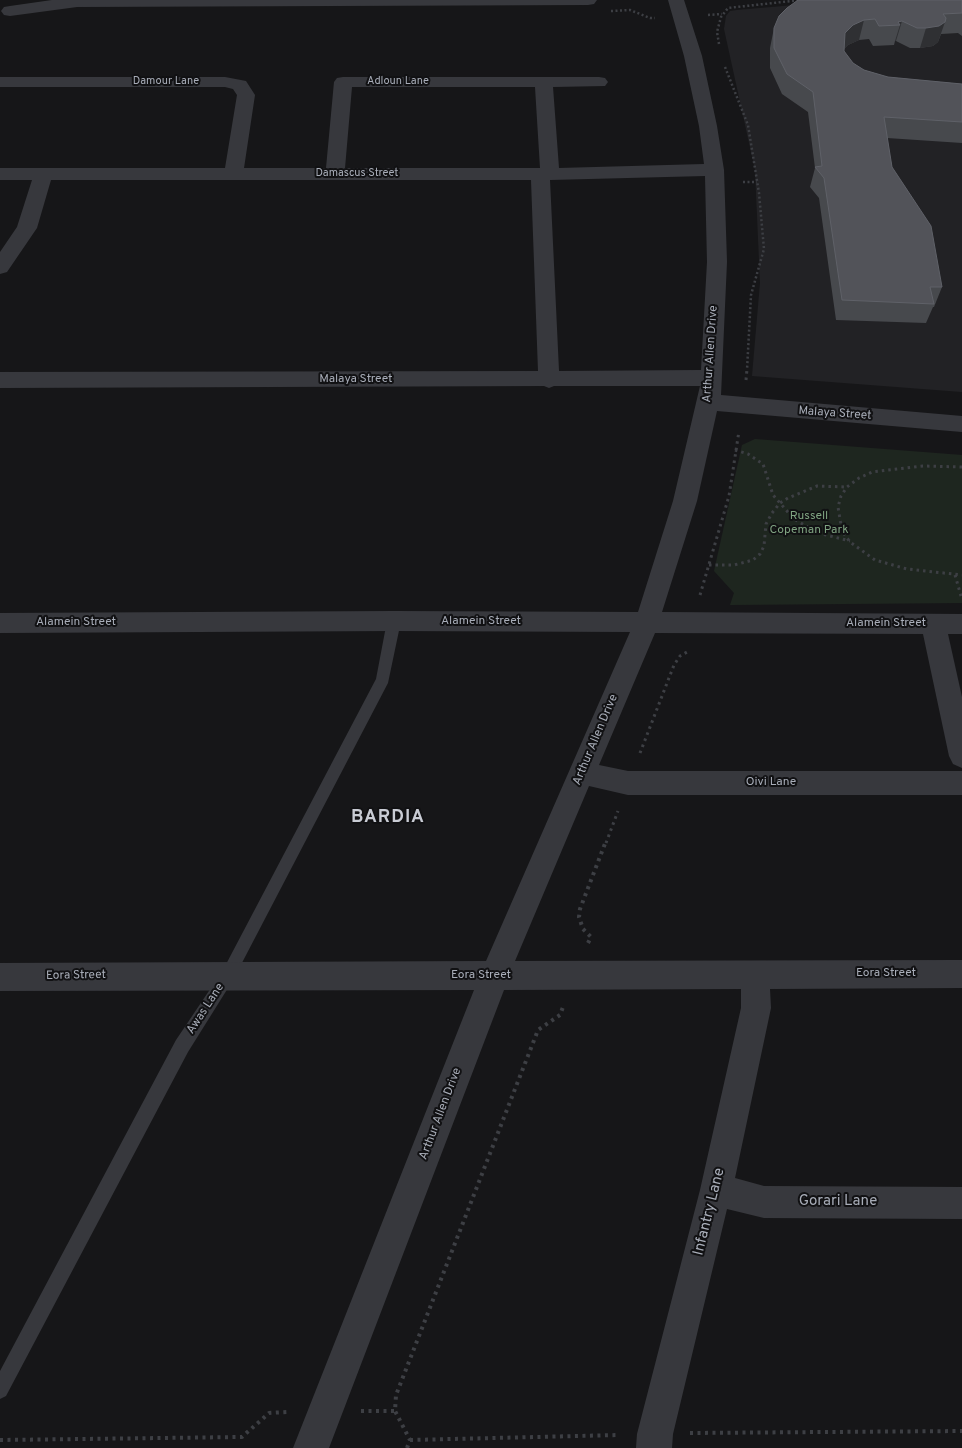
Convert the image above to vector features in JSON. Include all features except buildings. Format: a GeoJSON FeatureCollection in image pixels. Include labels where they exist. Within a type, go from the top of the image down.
{"type":"FeatureCollection","features":[{"type":"Feature","properties":{"kind":"street"},"geometry":{"type":"LineString","coordinates":[[11,9],[76,2],[118,1],[588,0]]}},
{"type":"Feature","properties":{"kind":"street","name":"Arthur Allen Drive"},"geometry":{"type":"LineString","coordinates":[[311,1448],[494,976],[647,622],[685,501],[710,390],[717,262],[714,170],[708,126],[695,64],[676,0]]}},
{"type":"Feature","properties":{"kind":"street","name":"Damour Lane"},"geometry":{"type":"LineString","coordinates":[[0,82],[225,82],[240,85],[246,95],[234,174]]}},
{"type":"Feature","properties":{"kind":"street","name":"Adloun Lane"},"geometry":{"type":"LineString","coordinates":[[335,174],[343,82],[599,82]]}},
{"type":"Feature","properties":{"kind":"street"},"geometry":{"type":"LineString","coordinates":[[544,82],[549,380]]}},
{"type":"Feature","properties":{"kind":"street","name":"Damascus Street"},"geometry":{"type":"LineString","coordinates":[[0,174],[545,174],[714,170]]}},
{"type":"Feature","properties":{"kind":"street"},"geometry":{"type":"LineString","coordinates":[[0,267],[27,228],[43,174]]}},
{"type":"Feature","properties":{"kind":"street","name":"Malaya Street"},"geometry":{"type":"LineString","coordinates":[[0,380],[549,380],[710,390],[962,424]]}},
{"type":"Feature","properties":{"kind":"street","name":"Alamein Street"},"geometry":{"type":"LineString","coordinates":[[0,623],[394,621],[962,624]]}},
{"type":"Feature","properties":{"kind":"street"},"geometry":{"type":"LineString","coordinates":[[933,624],[962,756]]}},
{"type":"Feature","properties":{"kind":"street","name":"Oivi Lane"},"geometry":{"type":"LineString","coordinates":[[582,773],[628,783],[962,783]]}},
{"type":"Feature","properties":{"kind":"street","name":"Eora Street"},"geometry":{"type":"LineString","coordinates":[[0,977],[962,974]]}},
{"type":"Feature","properties":{"kind":"street","name":"Infantry Lane"},"geometry":{"type":"LineString","coordinates":[[654,1448],[654,1434],[716,1190],[756,1008],[755,975]]}},
{"type":"Feature","properties":{"kind":"street","name":"Gorari Lane"},"geometry":{"type":"LineString","coordinates":[[716,1190],[764,1202],[962,1203]]}},
{"type":"Feature","properties":{"kind":"lane","name":"Awas Lane"},"geometry":{"type":"LineString","coordinates":[[0,1390],[182,1046],[228,975],[383,679],[394,621]]}},
{"type":"Feature","properties":{"kind":"path"},"geometry":{"type":"LineString","coordinates":[[723,14],[728,8],[740,5],[800,0]]}},
{"type":"Feature","properties":{"kind":"path"},"geometry":{"type":"LineString","coordinates":[[742,182],[757,182]]}},
{"type":"Feature","properties":{"kind":"path"},"geometry":{"type":"LineString","coordinates":[[735,450],[748,454],[762,464],[769,486],[794,519],[806,528],[818,533],[850,542]]}},
{"type":"Feature","properties":{"kind":"path"},"geometry":{"type":"LineString","coordinates":[[962,467],[923,466],[872,472],[846,487],[838,507],[842,531],[850,542],[875,560],[907,569],[962,575]]}},
{"type":"Feature","properties":{"kind":"path"},"geometry":{"type":"LineString","coordinates":[[709,565],[734,565],[753,560],[760,554],[764,546],[766,524],[780,503],[800,492],[817,486],[846,487]]}},
{"type":"Feature","properties":{"kind":"path"},"geometry":{"type":"LineString","coordinates":[[955,575],[962,600]]}},
{"type":"Feature","properties":{"kind":"path"},"geometry":{"type":"LineString","coordinates":[[407,1448],[410,1440],[395,1411],[396,1395],[538,1030],[560,1015]]}},
{"type":"Feature","properties":{"kind":"path"},"geometry":{"type":"LineString","coordinates":[[0,1440],[242,1437],[268,1412]]}},
{"type":"Feature","properties":{"kind":"shaded area"},"geometry":{"type":"Polygon","coordinates":[[[853,0],[962,0],[962,392],[752,376],[760,283],[755,170],[724,29],[726,16],[730,11],[737,10],[853,0]]]}},
{"type":"Feature","properties":{"kind":"green space","name":"Russell Copeman Park"},"geometry":{"type":"Polygon","coordinates":[[[755,439],[962,455],[962,603],[730,605],[734,593],[714,571],[742,445],[755,439]]]}},
{"type":"Feature","properties":{"kind":"district","name":"BARDIA"},"geometry":{"type":"Point","coordinates":[388,818]}}]}
